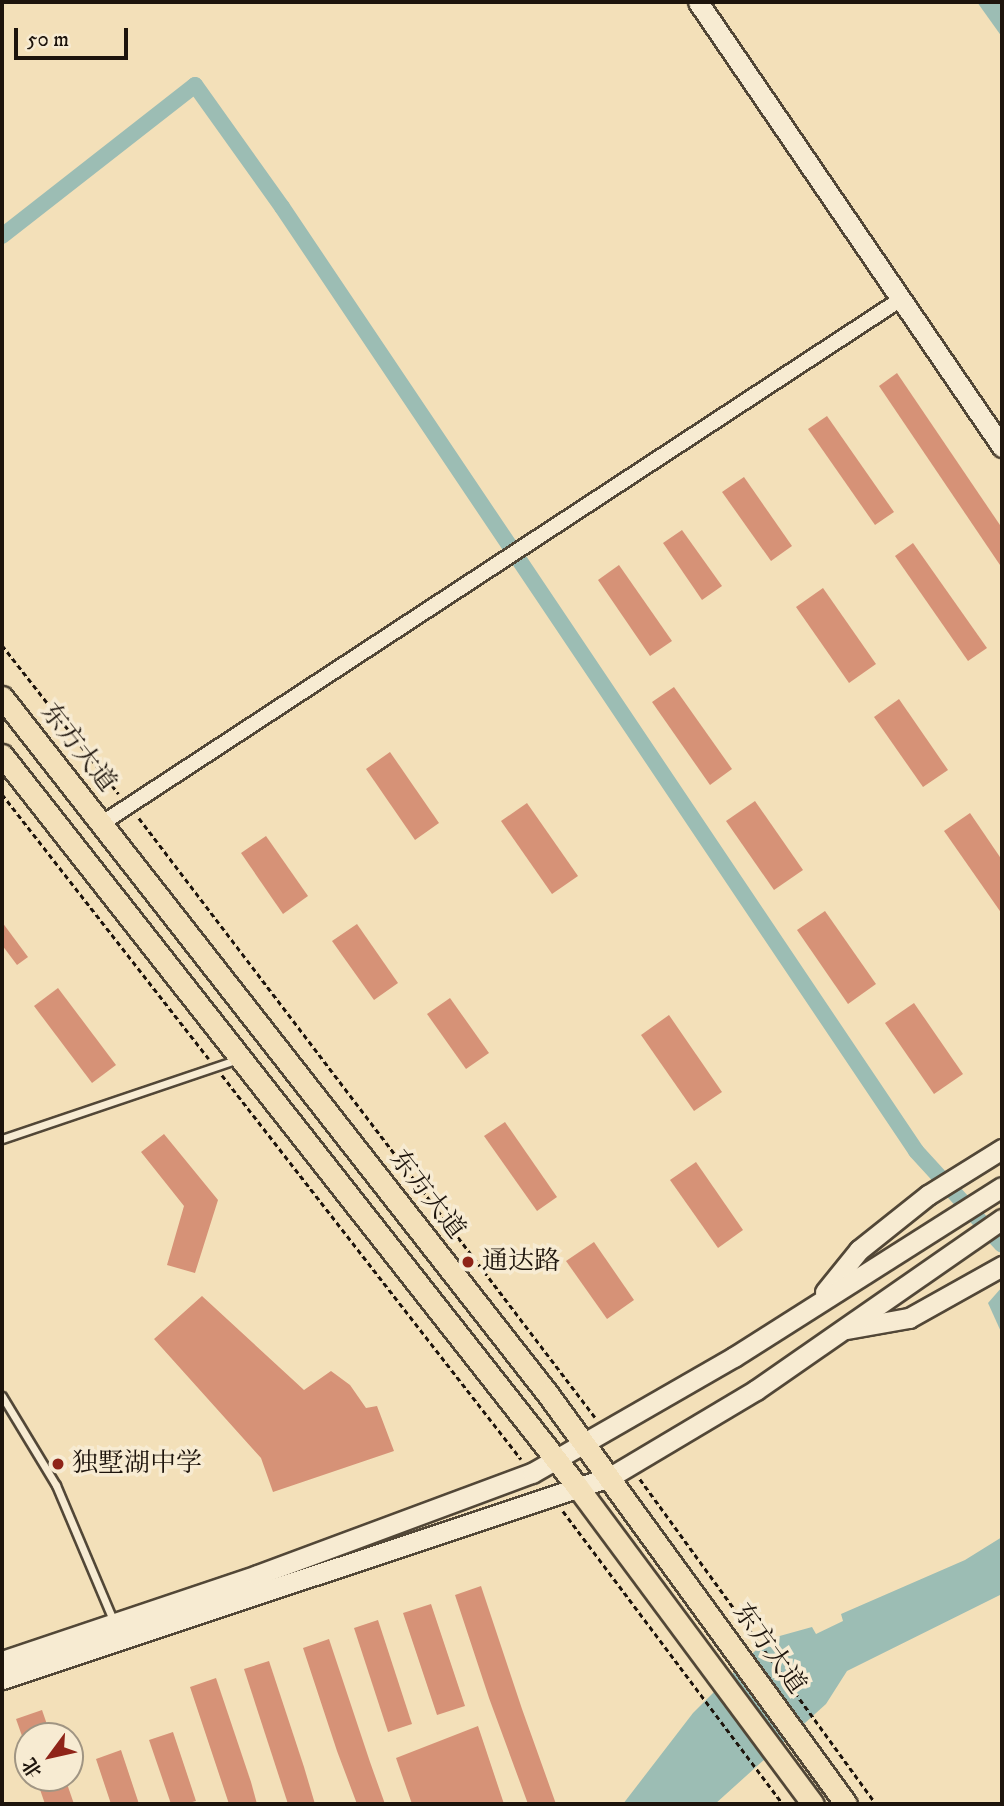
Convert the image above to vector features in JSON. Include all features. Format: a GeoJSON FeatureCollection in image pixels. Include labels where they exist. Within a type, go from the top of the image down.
{"type":"FeatureCollection","features":[{"type":"Feature","properties":{"kind":"main road"},"geometry":{"type":"LineString","coordinates":[[698,2],[1002,447]]}},
{"type":"Feature","properties":{"kind":"main road","name":"东方大道"},"geometry":{"type":"LineString","coordinates":[[2,696],[586,1444],[846,1804]]}},
{"type":"Feature","properties":{"kind":"main road"},"geometry":{"type":"LineString","coordinates":[[2,755],[576,1485],[785,1766],[805,1801]]}},
{"type":"Feature","properties":{"kind":"main road"},"geometry":{"type":"LineString","coordinates":[[815,1304],[859,1250],[928,1195],[1002,1149]]}},
{"type":"Feature","properties":{"kind":"main road"},"geometry":{"type":"LineString","coordinates":[[2,1661],[532,1473],[586,1444],[1002,1187]]}},
{"type":"Feature","properties":{"kind":"main road"},"geometry":{"type":"LineString","coordinates":[[2,1679],[549,1493],[610,1477],[756,1390],[1002,1219]]}},
{"type":"Feature","properties":{"kind":"main road"},"geometry":{"type":"LineString","coordinates":[[839,1331],[909,1318],[1002,1266]]}},
{"type":"Feature","properties":{"kind":"street"},"geometry":{"type":"LineString","coordinates":[[102,824],[901,299]]}},
{"type":"Feature","properties":{"kind":"lane"},"geometry":{"type":"LineString","coordinates":[[2,1139],[240,1059]]}},
{"type":"Feature","properties":{"kind":"lane"},"geometry":{"type":"LineString","coordinates":[[2,1396],[56,1485],[114,1623]]}},
{"type":"Feature","properties":{"kind":"path"},"geometry":{"type":"LineString","coordinates":[[2,645],[125,801]]}},
{"type":"Feature","properties":{"kind":"path"},"geometry":{"type":"LineString","coordinates":[[2,794],[532,1473]]}},
{"type":"Feature","properties":{"kind":"path"},"geometry":{"type":"LineString","coordinates":[[133,811],[602,1427]]}},
{"type":"Feature","properties":{"kind":"path"},"geometry":{"type":"LineString","coordinates":[[632,1469],[757,1637],[876,1804]]}},
{"type":"Feature","properties":{"kind":"path"},"geometry":{"type":"LineString","coordinates":[[549,1493],[783,1804]]}},
{"type":"Feature","properties":{"kind":"water"},"geometry":{"type":"Polygon","coordinates":[[[977,2],[1002,2],[1002,37],[977,2]]]}},
{"type":"Feature","properties":{"kind":"water"},"geometry":{"type":"Polygon","coordinates":[[[1002,1287],[1002,1334],[988,1303],[1002,1287]]]}},
{"type":"Feature","properties":{"kind":"water"},"geometry":{"type":"Polygon","coordinates":[[[1002,1537],[1002,1594],[847,1671],[826,1704],[715,1804],[623,1804],[693,1713],[756,1650],[776,1637],[812,1627],[816,1634],[843,1621],[841,1614],[965,1560],[1002,1537]]]}},
{"type":"Feature","properties":{"kind":"building"},"geometry":{"type":"Polygon","coordinates":[[[897,373],[1002,528],[1002,568],[879,386],[897,373]]]}},
{"type":"Feature","properties":{"kind":"building"},"geometry":{"type":"Polygon","coordinates":[[[827,416],[894,512],[875,525],[808,429],[827,416]]]}},
{"type":"Feature","properties":{"kind":"building"},"geometry":{"type":"Polygon","coordinates":[[[744,477],[792,546],[771,561],[722,492],[744,477]]]}},
{"type":"Feature","properties":{"kind":"building"},"geometry":{"type":"Polygon","coordinates":[[[682,530],[722,586],[702,600],[663,543],[682,530]]]}},
{"type":"Feature","properties":{"kind":"building"},"geometry":{"type":"Polygon","coordinates":[[[913,543],[987,648],[968,661],[895,556],[913,543]]]}},
{"type":"Feature","properties":{"kind":"building"},"geometry":{"type":"Polygon","coordinates":[[[619,565],[672,641],[650,656],[598,580],[619,565]]]}},
{"type":"Feature","properties":{"kind":"building"},"geometry":{"type":"Polygon","coordinates":[[[823,588],[876,664],[849,683],[796,607],[823,588]]]}},
{"type":"Feature","properties":{"kind":"building"},"geometry":{"type":"Polygon","coordinates":[[[674,687],[732,769],[710,785],[652,702],[674,687]]]}},
{"type":"Feature","properties":{"kind":"building"},"geometry":{"type":"Polygon","coordinates":[[[899,699],[948,770],[923,787],[874,717],[899,699]]]}},
{"type":"Feature","properties":{"kind":"building"},"geometry":{"type":"Polygon","coordinates":[[[390,752],[439,823],[415,840],[366,769],[390,752]]]}},
{"type":"Feature","properties":{"kind":"building"},"geometry":{"type":"Polygon","coordinates":[[[755,801],[803,870],[774,890],[726,821],[755,801]]]}},
{"type":"Feature","properties":{"kind":"building"},"geometry":{"type":"Polygon","coordinates":[[[527,803],[578,876],[552,894],[501,821],[527,803]]]}},
{"type":"Feature","properties":{"kind":"building"},"geometry":{"type":"Polygon","coordinates":[[[970,813],[1002,860],[1002,914],[944,831],[970,813]]]}},
{"type":"Feature","properties":{"kind":"building"},"geometry":{"type":"Polygon","coordinates":[[[266,836],[308,896],[283,914],[241,853],[266,836]]]}},
{"type":"Feature","properties":{"kind":"building"},"geometry":{"type":"Polygon","coordinates":[[[825,911],[876,984],[848,1004],[797,930],[825,911]]]}},
{"type":"Feature","properties":{"kind":"building"},"geometry":{"type":"Polygon","coordinates":[[[2,922],[28,957],[17,965],[2,945],[2,922]]]}},
{"type":"Feature","properties":{"kind":"building"},"geometry":{"type":"Polygon","coordinates":[[[357,924],[398,983],[374,1000],[332,941],[357,924]]]}},
{"type":"Feature","properties":{"kind":"building"},"geometry":{"type":"Polygon","coordinates":[[[58,988],[116,1065],[92,1083],[34,1006],[58,988]]]}},
{"type":"Feature","properties":{"kind":"building"},"geometry":{"type":"Polygon","coordinates":[[[450,998],[489,1053],[466,1069],[427,1014],[450,998]]]}},
{"type":"Feature","properties":{"kind":"building"},"geometry":{"type":"Polygon","coordinates":[[[914,1003],[963,1074],[934,1094],[885,1023],[914,1003]]]}},
{"type":"Feature","properties":{"kind":"building"},"geometry":{"type":"Polygon","coordinates":[[[669,1015],[722,1092],[694,1111],[641,1035],[669,1015]]]}},
{"type":"Feature","properties":{"kind":"building"},"geometry":{"type":"Polygon","coordinates":[[[505,1122],[557,1197],[537,1211],[484,1136],[505,1122]]]}},
{"type":"Feature","properties":{"kind":"building"},"geometry":{"type":"Polygon","coordinates":[[[164,1134],[218,1200],[195,1273],[167,1265],[184,1206],[141,1152],[164,1134]]]}},
{"type":"Feature","properties":{"kind":"building"},"geometry":{"type":"Polygon","coordinates":[[[696,1162],[743,1230],[718,1248],[670,1180],[696,1162]]]}},
{"type":"Feature","properties":{"kind":"building"},"geometry":{"type":"Polygon","coordinates":[[[594,1242],[634,1300],[607,1319],[566,1261],[594,1242]]]}},
{"type":"Feature","properties":{"kind":"building"},"geometry":{"type":"Polygon","coordinates":[[[202,1296],[304,1390],[331,1371],[350,1385],[366,1408],[377,1406],[394,1451],[273,1492],[261,1458],[154,1339],[202,1296]]]}},
{"type":"Feature","properties":{"kind":"building"},"geometry":{"type":"Polygon","coordinates":[[[481,1586],[556,1804],[528,1804],[489,1698],[455,1595],[481,1586]]]}},
{"type":"Feature","properties":{"kind":"building"},"geometry":{"type":"Polygon","coordinates":[[[431,1604],[465,1706],[437,1715],[403,1613],[431,1604]]]}},
{"type":"Feature","properties":{"kind":"building"},"geometry":{"type":"Polygon","coordinates":[[[378,1620],[412,1724],[388,1732],[354,1628],[378,1620]]]}},
{"type":"Feature","properties":{"kind":"building"},"geometry":{"type":"Polygon","coordinates":[[[329,1639],[385,1804],[357,1804],[337,1751],[303,1648],[329,1639]]]}},
{"type":"Feature","properties":{"kind":"building"},"geometry":{"type":"Polygon","coordinates":[[[269,1661],[315,1804],[288,1804],[244,1669],[269,1661]]]}},
{"type":"Feature","properties":{"kind":"building"},"geometry":{"type":"Polygon","coordinates":[[[216,1678],[257,1804],[229,1804],[190,1687],[216,1678]]]}},
{"type":"Feature","properties":{"kind":"building"},"geometry":{"type":"Polygon","coordinates":[[[42,1710],[46,1722],[17,1722],[16,1719],[42,1710]]]}},
{"type":"Feature","properties":{"kind":"building"},"geometry":{"type":"Polygon","coordinates":[[[478,1726],[504,1804],[412,1804],[396,1758],[478,1726]]]}},
{"type":"Feature","properties":{"kind":"building"},"geometry":{"type":"Polygon","coordinates":[[[173,1732],[196,1801],[185,1804],[171,1804],[149,1740],[173,1732]]]}},
{"type":"Feature","properties":{"kind":"building"},"geometry":{"type":"Polygon","coordinates":[[[121,1750],[139,1804],[111,1804],[96,1759],[121,1750]]]}},
{"type":"Feature","properties":{"kind":"building"},"geometry":{"type":"Polygon","coordinates":[[[41,1792],[70,1792],[74,1804],[45,1804],[41,1792]]]}},
{"type":"Feature","properties":{"kind":"waterway"},"geometry":{"type":"LineString","coordinates":[[2,236],[195,85],[282,207],[916,1151],[1002,1245]]}},
{"type":"Feature","properties":{"kind":"place","name":"通达路"},"geometry":{"type":"Point","coordinates":[468,1262]}},
{"type":"Feature","properties":{"kind":"place","name":"独墅湖中学"},"geometry":{"type":"Point","coordinates":[58,1464]}}]}
